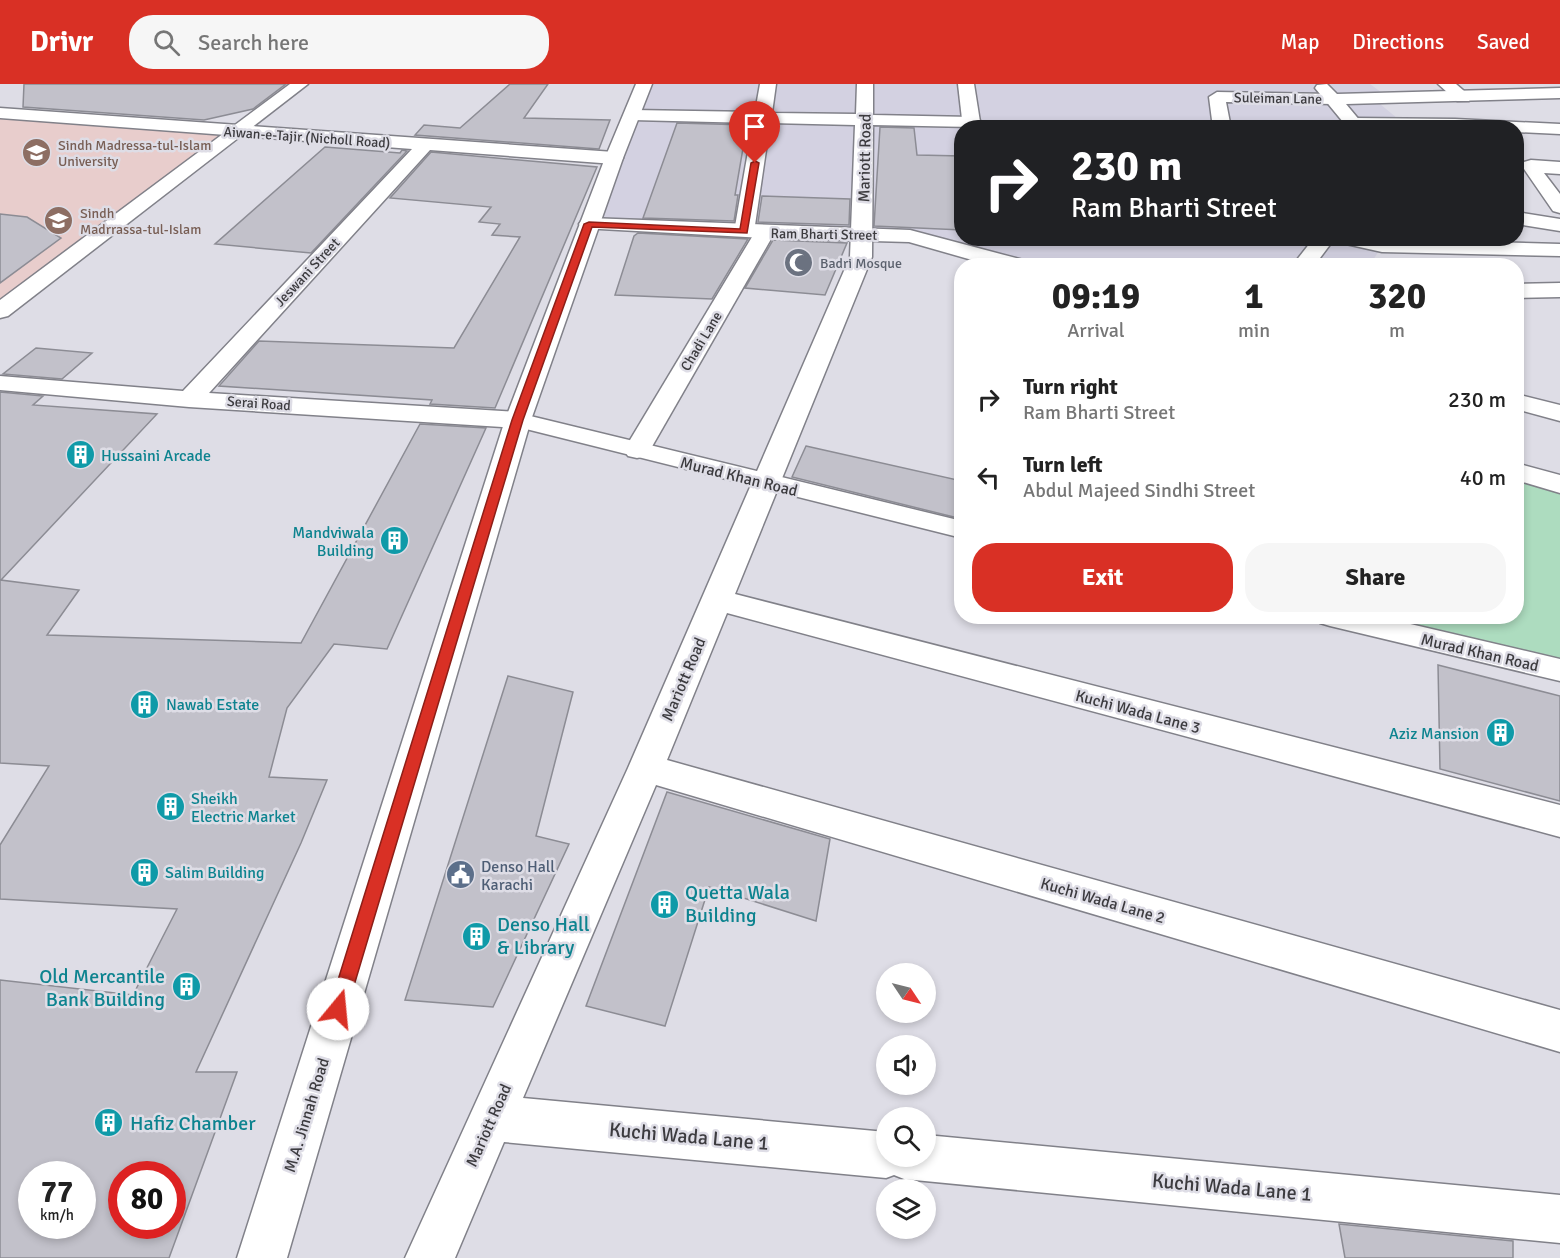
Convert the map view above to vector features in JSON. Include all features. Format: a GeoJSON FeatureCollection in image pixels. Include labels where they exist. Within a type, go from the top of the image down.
{"type":"FeatureCollection","features":[{"type":"Feature","properties":{"kind":"main road"},"geometry":{"type":"LineString","coordinates":[[0,311],[300,84]]}},
{"type":"Feature","properties":{"kind":"main road","name":"M.A. Jinnah Road"},"geometry":{"type":"LineString","coordinates":[[262,1258],[518,420],[589,224],[644,84]]}},
{"type":"Feature","properties":{"kind":"main road"},"geometry":{"type":"LineString","coordinates":[[754,232],[768,84]]}},
{"type":"Feature","properties":{"kind":"main road","name":"Mariott Road"},"geometry":{"type":"LineString","coordinates":[[430,1258],[646,768],[861,257],[865,84]]}},
{"type":"Feature","properties":{"kind":"main road"},"geometry":{"type":"LineString","coordinates":[[966,84],[971,120]]}},
{"type":"Feature","properties":{"kind":"main road"},"geometry":{"type":"LineString","coordinates":[[1317,84],[1328,91],[1352,120]]}},
{"type":"Feature","properties":{"kind":"main road"},"geometry":{"type":"LineString","coordinates":[[1446,84],[1463,97]]}},
{"type":"Feature","properties":{"kind":"main road"},"geometry":{"type":"LineString","coordinates":[[1333,99],[1560,93]]}},
{"type":"Feature","properties":{"kind":"main road","name":"Suleiman Lane"},"geometry":{"type":"LineString","coordinates":[[1221,120],[1217,97],[1333,99]]}},
{"type":"Feature","properties":{"kind":"main road","name":"Aiwan-e-Tajir (Nicholl Road)"},"geometry":{"type":"LineString","coordinates":[[0,113],[424,146],[614,158]]}},
{"type":"Feature","properties":{"kind":"main road"},"geometry":{"type":"LineString","coordinates":[[633,115],[954,124]]}},
{"type":"Feature","properties":{"kind":"main road"},"geometry":{"type":"LineString","coordinates":[[1524,127],[1560,129]]}},
{"type":"Feature","properties":{"kind":"main road","name":"Jeswani Street"},"geometry":{"type":"LineString","coordinates":[[189,399],[424,146]]}},
{"type":"Feature","properties":{"kind":"main road"},"geometry":{"type":"LineString","coordinates":[[1560,168],[1531,166],[1560,207]]}},
{"type":"Feature","properties":{"kind":"main road"},"geometry":{"type":"LineString","coordinates":[[1524,185],[1543,186]]}},
{"type":"Feature","properties":{"kind":"main road"},"geometry":{"type":"LineString","coordinates":[[1524,219],[1560,225]]}},
{"type":"Feature","properties":{"kind":"main road","name":"Ram Bharti Street"},"geometry":{"type":"LineString","coordinates":[[589,224],[754,232],[910,236],[954,242]]}},
{"type":"Feature","properties":{"kind":"main road","name":"Chadi Lane"},"geometry":{"type":"LineString","coordinates":[[637,450],[754,232]]}},
{"type":"Feature","properties":{"kind":"main road"},"geometry":{"type":"LineString","coordinates":[[1308,258],[1318,246]]}},
{"type":"Feature","properties":{"kind":"main road"},"geometry":{"type":"LineString","coordinates":[[1383,246],[1560,250]]}},
{"type":"Feature","properties":{"kind":"main road","name":"Ram Bharti Street"},"geometry":{"type":"LineString","coordinates":[[985,247],[1005,258]]}},
{"type":"Feature","properties":{"kind":"main road"},"geometry":{"type":"LineString","coordinates":[[1524,291],[1560,290]]}},
{"type":"Feature","properties":{"kind":"main road","name":"Serai Road"},"geometry":{"type":"LineString","coordinates":[[0,383],[189,399],[518,420]]}},
{"type":"Feature","properties":{"kind":"main road"},"geometry":{"type":"LineString","coordinates":[[1524,403],[1560,413]]}},
{"type":"Feature","properties":{"kind":"main road"},"geometry":{"type":"LineString","coordinates":[[1524,473],[1560,484]]}},
{"type":"Feature","properties":{"kind":"main road","name":"Kuchi Wada Lane 3"},"geometry":{"type":"LineString","coordinates":[[717,600],[1560,821]]}},
{"type":"Feature","properties":{"kind":"main road","name":"Kuchi Wada Lane 2"},"geometry":{"type":"LineString","coordinates":[[646,768],[1560,1031]]}},
{"type":"Feature","properties":{"kind":"main road","name":"Kuchi Wada Lane 1"},"geometry":{"type":"LineString","coordinates":[[491,1118],[876,1154]]}},
{"type":"Feature","properties":{"kind":"main road","name":"Kuchi Wada Lane 1"},"geometry":{"type":"LineString","coordinates":[[936,1159],[1560,1219]]}},
{"type":"Feature","properties":{"kind":"street","name":"Murad Khan Road"},"geometry":{"type":"LineString","coordinates":[[518,420],[954,528]]}},
{"type":"Feature","properties":{"kind":"street","name":"Murad Khan Road"},"geometry":{"type":"LineString","coordinates":[[1364,624],[1560,670]]}},
{"type":"Feature","properties":{"kind":"shaded area"},"geometry":{"type":"Polygon","coordinates":[[[643,84],[1370,84],[1389,98],[1374,99],[1399,120],[954,120],[954,246],[1382,246],[1374,258],[993,258],[910,236],[589,224],[643,84]]]}},
{"type":"Feature","properties":{"kind":"shaded area","name":"Sindh Madrrassa-tul-Islam"},"geometry":{"type":"Polygon","coordinates":[[[0,113],[237,132],[0,311],[0,113]]]}},
{"type":"Feature","properties":{"kind":"green space"},"geometry":{"type":"Polygon","coordinates":[[[1524,473],[1560,484],[1560,670],[1360,624],[1524,624],[1524,473]]]}},
{"type":"Feature","properties":{"kind":"building"},"geometry":{"type":"Polygon","coordinates":[[[24,84],[286,84],[253,109],[204,120],[23,107],[24,84]]]}},
{"type":"Feature","properties":{"kind":"building"},"geometry":{"type":"Polygon","coordinates":[[[510,84],[548,84],[524,118],[610,120],[599,149],[415,135],[424,125],[460,128],[510,84]]]}},
{"type":"Feature","properties":{"kind":"building"},"geometry":{"type":"Polygon","coordinates":[[[677,123],[747,125],[735,195],[738,195],[734,221],[643,218],[677,123]]]}},
{"type":"Feature","properties":{"kind":"building"},"geometry":{"type":"Polygon","coordinates":[[[880,127],[914,128],[917,155],[954,156],[954,230],[874,226],[880,127]]]}},
{"type":"Feature","properties":{"kind":"building"},"geometry":{"type":"Polygon","coordinates":[[[325,147],[400,153],[402,150],[407,151],[311,253],[215,244],[325,147]]]}},
{"type":"Feature","properties":{"kind":"building"},"geometry":{"type":"Polygon","coordinates":[[[431,152],[597,167],[495,408],[430,404],[432,400],[219,386],[259,341],[454,348],[520,237],[492,235],[500,224],[479,222],[491,207],[390,198],[431,152]]]}},
{"type":"Feature","properties":{"kind":"building"},"geometry":{"type":"Polygon","coordinates":[[[762,196],[850,199],[849,225],[758,222],[762,196]]]}},
{"type":"Feature","properties":{"kind":"building"},"geometry":{"type":"Polygon","coordinates":[[[0,214],[27,217],[61,238],[0,283],[0,214]]]}},
{"type":"Feature","properties":{"kind":"building"},"geometry":{"type":"Polygon","coordinates":[[[638,233],[748,239],[712,299],[615,295],[634,236],[638,233]]]}},
{"type":"Feature","properties":{"kind":"building","name":"Badri Mosque"},"geometry":{"type":"Polygon","coordinates":[[[773,240],[847,243],[825,295],[745,288],[773,240]]]}},
{"type":"Feature","properties":{"kind":"building"},"geometry":{"type":"Polygon","coordinates":[[[36,348],[92,353],[62,379],[3,374],[36,348]]]}},
{"type":"Feature","properties":{"kind":"building"},"geometry":{"type":"Polygon","coordinates":[[[0,392],[43,396],[33,405],[157,414],[1,580],[79,590],[47,635],[301,643],[420,424],[486,428],[387,649],[334,644],[287,708],[269,777],[327,780],[301,843],[196,1072],[237,1072],[186,1212],[186,1161],[108,1161],[108,1239],[176,1239],[169,1258],[0,1258],[0,980],[133,995],[177,909],[0,899],[0,845],[49,766],[0,763],[0,392]]]}},
{"type":"Feature","properties":{"kind":"building"},"geometry":{"type":"Polygon","coordinates":[[[806,446],[954,479],[954,517],[792,477],[806,446]]]}},
{"type":"Feature","properties":{"kind":"building","name":"Aziz Mansion"},"geometry":{"type":"Polygon","coordinates":[[[1438,665],[1560,696],[1560,801],[1440,769],[1438,665]]]}},
{"type":"Feature","properties":{"kind":"building"},"geometry":{"type":"Polygon","coordinates":[[[508,676],[573,692],[536,836],[569,844],[493,1007],[405,1000],[508,676]]]}},
{"type":"Feature","properties":{"kind":"building","name":"Quetta Wala Building"},"geometry":{"type":"Polygon","coordinates":[[[667,792],[830,839],[816,921],[709,887],[665,1026],[586,1006],[667,792]]]}},
{"type":"Feature","properties":{"kind":"building"},"geometry":{"type":"Polygon","coordinates":[[[1339,1224],[1513,1241],[1513,1258],[1345,1258],[1339,1224]]]}},
{"type":"Feature","properties":{"kind":"place","name":"Sindh Madressa-tul-Islam University"},"geometry":{"type":"Point","coordinates":[37,153]}},
{"type":"Feature","properties":{"kind":"place","name":"Sindh Madrrassa-tul-Islam"},"geometry":{"type":"Point","coordinates":[59,221]}},
{"type":"Feature","properties":{"kind":"place","name":"Badri Mosque"},"geometry":{"type":"Point","coordinates":[799,263]}},
{"type":"Feature","properties":{"kind":"place","name":"Hussaini Arcade"},"geometry":{"type":"Point","coordinates":[80,455]}},
{"type":"Feature","properties":{"kind":"place","name":"Mandviwala Building"},"geometry":{"type":"Point","coordinates":[395,541]}},
{"type":"Feature","properties":{"kind":"place","name":"Nawab Estate"},"geometry":{"type":"Point","coordinates":[145,704]}},
{"type":"Feature","properties":{"kind":"place","name":"Aziz Mansion"},"geometry":{"type":"Point","coordinates":[1500,733]}},
{"type":"Feature","properties":{"kind":"place","name":"Sheikh Electric Market"},"geometry":{"type":"Point","coordinates":[170,807]}},
{"type":"Feature","properties":{"kind":"place","name":"Salim Building"},"geometry":{"type":"Point","coordinates":[144,872]}},
{"type":"Feature","properties":{"kind":"place","name":"Denso Hall Karachi"},"geometry":{"type":"Point","coordinates":[460,875]}},
{"type":"Feature","properties":{"kind":"place","name":"Quetta Wala Building"},"geometry":{"type":"Point","coordinates":[664,904]}},
{"type":"Feature","properties":{"kind":"place","name":"Denso Hall & Library"},"geometry":{"type":"Point","coordinates":[476,936]}},
{"type":"Feature","properties":{"kind":"place","name":"Old Mercantile Bank Building"},"geometry":{"type":"Point","coordinates":[186,987]}},
{"type":"Feature","properties":{"kind":"place","name":"Hafiz Chamber"},"geometry":{"type":"Point","coordinates":[109,1123]}},
{"type":"Feature","properties":{"kind":"route"},"geometry":{"type":"LineString","coordinates":[[338,1009],[518,420],[589,224],[744,232],[755,163]]}}]}
